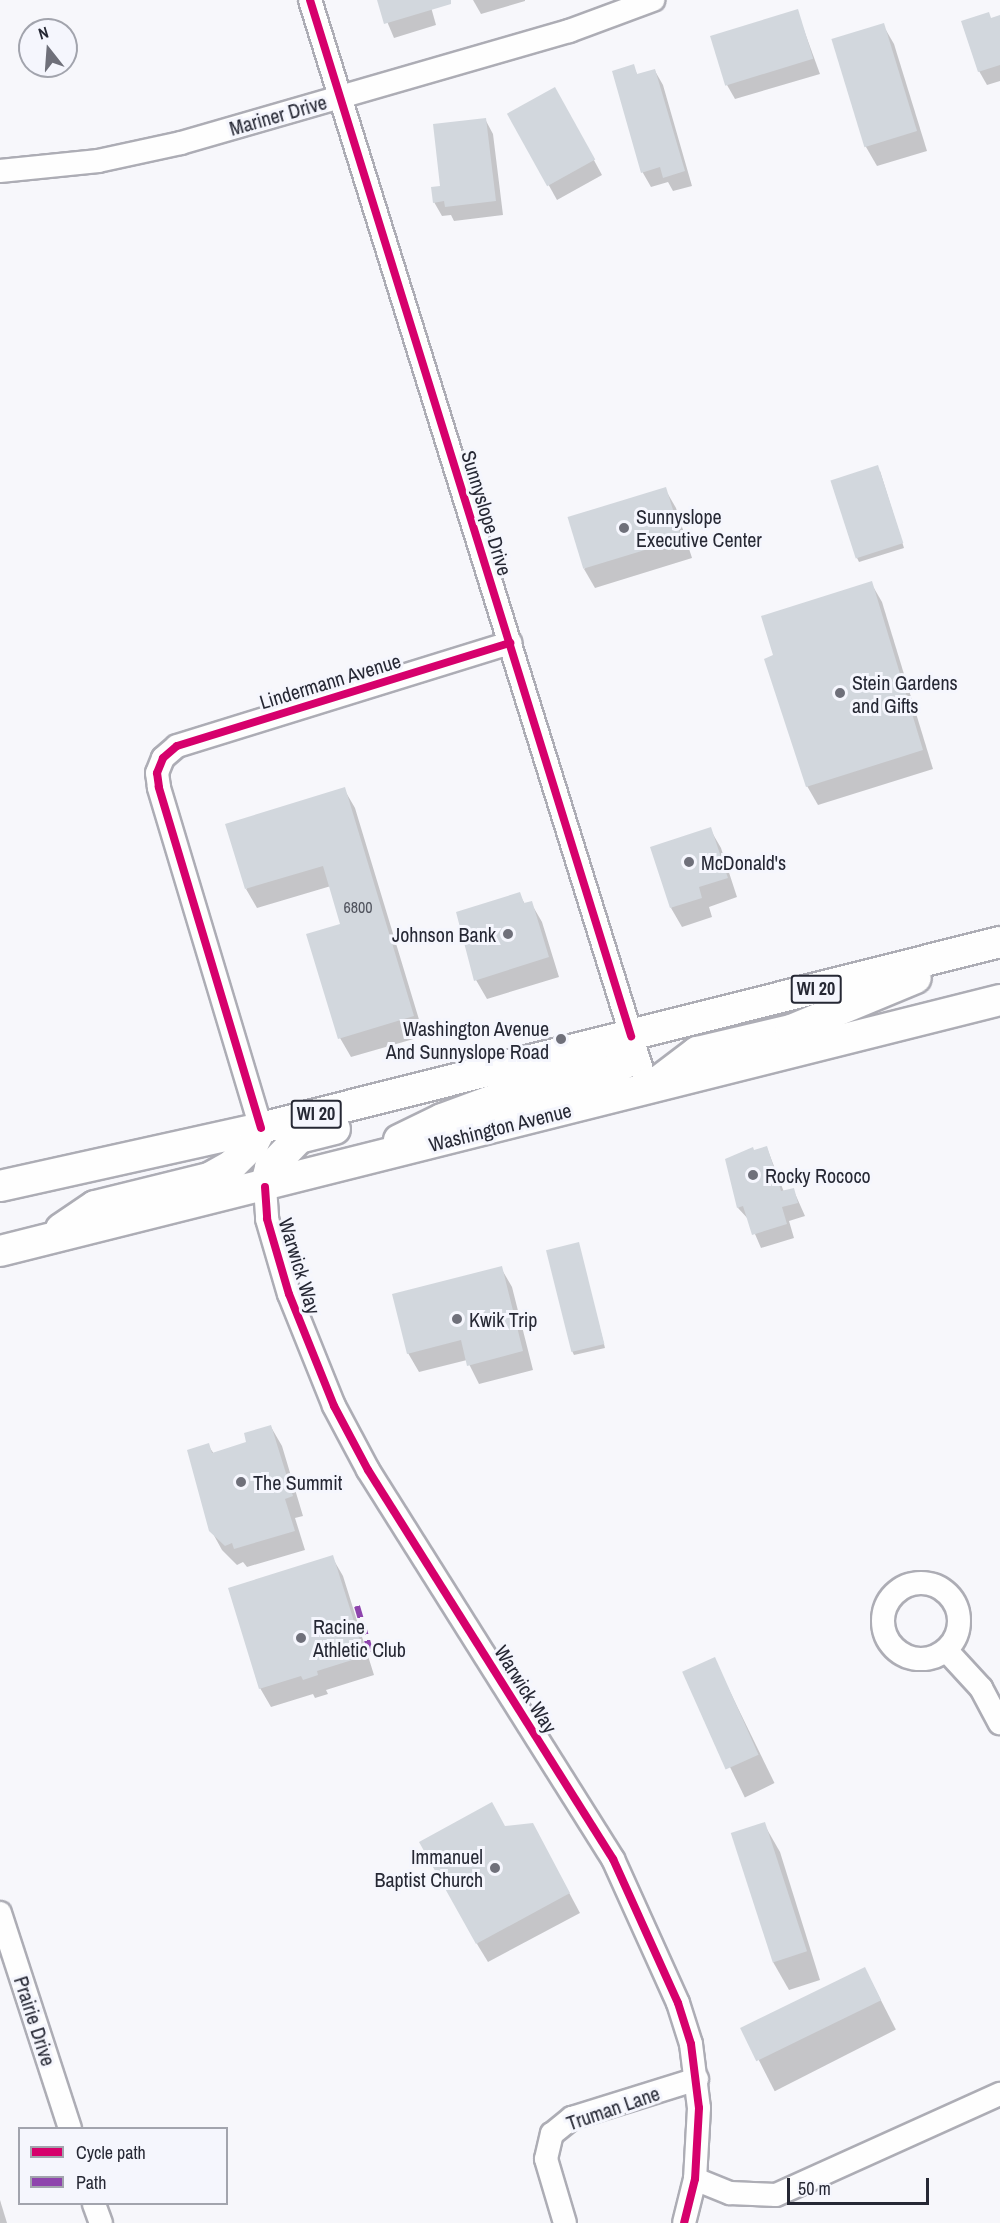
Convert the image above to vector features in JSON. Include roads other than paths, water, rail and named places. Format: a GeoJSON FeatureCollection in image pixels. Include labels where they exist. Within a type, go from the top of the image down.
{"type":"FeatureCollection","features":[{"type":"Feature","properties":{"kind":"main road","name":"WI 20"},"geometry":{"type":"LineString","coordinates":[[0,1186],[261,1128],[995,943]]}},
{"type":"Feature","properties":{"kind":"main road"},"geometry":{"type":"LineString","coordinates":[[648,1089],[697,1052],[820,1020],[995,943]]}},
{"type":"Feature","properties":{"kind":"main road","name":"Washington Avenue"},"geometry":{"type":"LineString","coordinates":[[0,1251],[265,1187],[1000,999]]}},
{"type":"Feature","properties":{"kind":"main road"},"geometry":{"type":"LineString","coordinates":[[360,1163],[419,1129],[479,1105],[624,1065],[630,1060],[631,1036]]}},
{"type":"Feature","properties":{"kind":"main road"},"geometry":{"type":"LineString","coordinates":[[265,1187],[270,1167],[299,1138],[436,1102],[453,1095],[470,1076]]}},
{"type":"Feature","properties":{"kind":"main road"},"geometry":{"type":"LineString","coordinates":[[41,1242],[95,1206],[209,1178],[232,1165],[253,1144],[261,1128]]}},
{"type":"Feature","properties":{"kind":"street","name":"Sunnyslope Drive"},"geometry":{"type":"LineString","coordinates":[[310,0],[648,1089]]}},
{"type":"Feature","properties":{"kind":"street","name":"Mariner Drive"},"geometry":{"type":"LineString","coordinates":[[0,171],[98,161],[181,143],[569,31],[653,0]]}},
{"type":"Feature","properties":{"kind":"street","name":"Lindermann Avenue"},"geometry":{"type":"LineString","coordinates":[[261,1128],[159,787],[157,773],[163,758],[177,746],[510,642]]}},
{"type":"Feature","properties":{"kind":"street","name":"Warwick Way"},"geometry":{"type":"LineString","coordinates":[[265,1187],[267,1219],[289,1294],[334,1406],[368,1470],[613,1859],[678,2003],[697,2079],[699,2140],[695,2179],[684,2223]]}},
{"type":"Feature","properties":{"kind":"street"},"geometry":{"type":"LineString","coordinates":[[946,1650],[981,1688],[1000,1723]]}},
{"type":"Feature","properties":{"kind":"street","name":"Prairie Drive"},"geometry":{"type":"LineString","coordinates":[[0,1913],[70,2127]]}},
{"type":"Feature","properties":{"kind":"street","name":"Truman Lane"},"geometry":{"type":"LineString","coordinates":[[566,2223],[546,2159],[547,2146],[556,2129],[573,2118],[697,2079]]}},
{"type":"Feature","properties":{"kind":"street"},"geometry":{"type":"LineString","coordinates":[[695,2179],[730,2193],[776,2195],[1000,2094]]}},
{"type":"Feature","properties":{"kind":"street"},"geometry":{"type":"LineString","coordinates":[[94,2205],[101,2223]]}},
{"type":"Feature","properties":{"kind":"place","name":"Sunnyslope Executive Center"},"geometry":{"type":"Point","coordinates":[624,528]}},
{"type":"Feature","properties":{"kind":"place","name":"Stein Gardens and Gifts"},"geometry":{"type":"Point","coordinates":[840,693]}},
{"type":"Feature","properties":{"kind":"place","name":"McDonald's"},"geometry":{"type":"Point","coordinates":[689,862]}},
{"type":"Feature","properties":{"kind":"place","name":"Johnson Bank"},"geometry":{"type":"Point","coordinates":[508,934]}},
{"type":"Feature","properties":{"kind":"place","name":"Washington Avenue And Sunnyslope Road"},"geometry":{"type":"Point","coordinates":[561,1039]}},
{"type":"Feature","properties":{"kind":"place","name":"Rocky Rococo"},"geometry":{"type":"Point","coordinates":[753,1175]}},
{"type":"Feature","properties":{"kind":"place","name":"Kwik Trip"},"geometry":{"type":"Point","coordinates":[457,1319]}},
{"type":"Feature","properties":{"kind":"place","name":"The Summit"},"geometry":{"type":"Point","coordinates":[241,1482]}},
{"type":"Feature","properties":{"kind":"place","name":"Racine Athletic Club"},"geometry":{"type":"Point","coordinates":[301,1638]}},
{"type":"Feature","properties":{"kind":"place","name":"Immanuel Baptist Church"},"geometry":{"type":"Point","coordinates":[495,1868]}}]}
